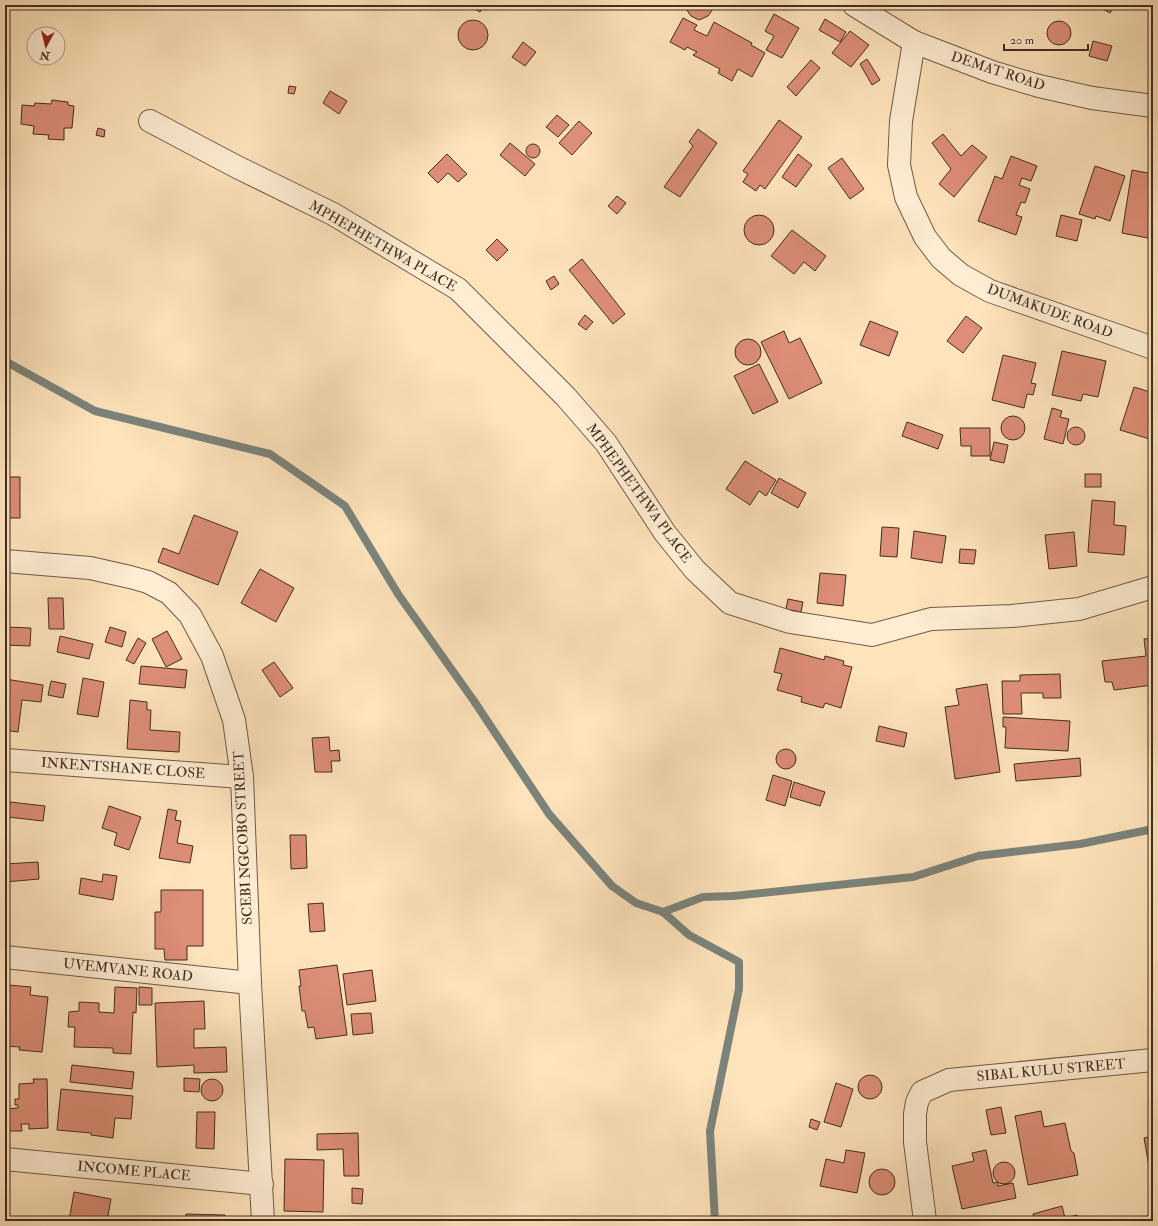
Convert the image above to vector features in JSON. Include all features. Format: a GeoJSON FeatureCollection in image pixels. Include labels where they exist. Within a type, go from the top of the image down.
{"type":"FeatureCollection","features":[{"type":"Feature","properties":{"kind":"street","name":"DEMAT ROAD"},"geometry":{"type":"LineString","coordinates":[[854,5],[914,42],[992,72],[1039,86],[1092,98],[1153,106]]}},
{"type":"Feature","properties":{"kind":"street","name":"DUMAKUDE ROAD"},"geometry":{"type":"LineString","coordinates":[[914,42],[901,121],[898,165],[906,197],[929,243],[941,258],[961,275],[990,291],[1153,348]]}},
{"type":"Feature","properties":{"kind":"street","name":"MPHEPHETHWA PLACE"},"geometry":{"type":"LineString","coordinates":[[150,120],[238,167],[333,214],[458,289],[566,396],[606,443],[665,533],[695,570],[730,602],[790,622],[872,635],[931,619],[1012,616],[1079,610],[1153,587]]}},
{"type":"Feature","properties":{"kind":"street","name":"SCEBI NGCOBO STREET"},"geometry":{"type":"LineString","coordinates":[[5,561],[90,568],[148,582],[169,593],[190,615],[212,656],[234,720],[242,776],[250,983],[263,1221]]}},
{"type":"Feature","properties":{"kind":"street","name":"INKENTSHANE CLOSE"},"geometry":{"type":"LineString","coordinates":[[5,760],[242,776]]}},
{"type":"Feature","properties":{"kind":"street","name":"UVEMVANE ROAD"},"geometry":{"type":"LineString","coordinates":[[5,957],[250,983]]}},
{"type":"Feature","properties":{"kind":"street","name":"SIBAL KULU STREET"},"geometry":{"type":"LineString","coordinates":[[925,1221],[915,1142],[915,1114],[917,1102],[922,1092],[949,1080],[1153,1060]]}},
{"type":"Feature","properties":{"kind":"street","name":"INCOME PLACE"},"geometry":{"type":"LineString","coordinates":[[5,1159],[262,1184]]}},
{"type":"Feature","properties":{"kind":"building"},"geometry":{"type":"Polygon","coordinates":[[[416,5],[427,5],[424,10],[416,5]]]}},
{"type":"Feature","properties":{"kind":"building"},"geometry":{"type":"Polygon","coordinates":[[[467,5],[484,5],[480,12],[467,5]]]}},
{"type":"Feature","properties":{"kind":"building"},"geometry":{"type":"Polygon","coordinates":[[[686,5],[714,5],[708,16],[699,20],[691,16],[686,9],[686,5]]]}},
{"type":"Feature","properties":{"kind":"building"},"geometry":{"type":"Polygon","coordinates":[[[1115,5],[1110,13],[1097,6],[1115,5]]]}},
{"type":"Feature","properties":{"kind":"building"},"geometry":{"type":"Polygon","coordinates":[[[774,14],[799,28],[782,58],[766,50],[774,36],[765,31],[774,14]]]}},
{"type":"Feature","properties":{"kind":"building"},"geometry":{"type":"Polygon","coordinates":[[[683,18],[697,25],[694,30],[707,36],[714,22],[752,43],[751,45],[765,53],[752,77],[738,69],[732,81],[718,73],[720,69],[693,55],[697,52],[687,47],[685,50],[670,42],[683,18]]]}},
{"type":"Feature","properties":{"kind":"building"},"geometry":{"type":"Polygon","coordinates":[[[825,19],[846,32],[840,42],[819,30],[825,19]]]}},
{"type":"Feature","properties":{"kind":"building"},"geometry":{"type":"Polygon","coordinates":[[[473,20],[484,24],[488,35],[484,46],[473,50],[462,46],[458,35],[462,24],[473,20]]]}},
{"type":"Feature","properties":{"kind":"building"},"geometry":{"type":"Polygon","coordinates":[[[1059,21],[1067,25],[1071,33],[1067,41],[1059,45],[1051,41],[1047,33],[1051,25],[1059,21]]]}},
{"type":"Feature","properties":{"kind":"building"},"geometry":{"type":"Polygon","coordinates":[[[850,31],[869,45],[851,67],[832,53],[850,31]]]}},
{"type":"Feature","properties":{"kind":"building"},"geometry":{"type":"Polygon","coordinates":[[[1093,41],[1112,46],[1107,61],[1089,56],[1093,41]]]}},
{"type":"Feature","properties":{"kind":"building"},"geometry":{"type":"Polygon","coordinates":[[[523,42],[536,52],[525,66],[512,57],[523,42]]]}},
{"type":"Feature","properties":{"kind":"building"},"geometry":{"type":"Polygon","coordinates":[[[867,59],[880,80],[872,85],[860,64],[867,59]]]}},
{"type":"Feature","properties":{"kind":"building"},"geometry":{"type":"Polygon","coordinates":[[[811,60],[820,68],[796,96],[787,87],[811,60]]]}},
{"type":"Feature","properties":{"kind":"building"},"geometry":{"type":"Polygon","coordinates":[[[289,86],[296,87],[294,94],[288,93],[289,86]]]}},
{"type":"Feature","properties":{"kind":"building"},"geometry":{"type":"Polygon","coordinates":[[[330,91],[347,101],[339,114],[323,103],[330,91]]]}},
{"type":"Feature","properties":{"kind":"building"},"geometry":{"type":"Polygon","coordinates":[[[52,100],[68,102],[68,105],[74,106],[72,128],[64,128],[64,140],[48,139],[49,135],[33,134],[34,126],[21,124],[22,105],[34,106],[35,103],[51,104],[52,100]]]}},
{"type":"Feature","properties":{"kind":"building"},"geometry":{"type":"Polygon","coordinates":[[[557,115],[569,125],[558,137],[546,127],[557,115]]]}},
{"type":"Feature","properties":{"kind":"building"},"geometry":{"type":"Polygon","coordinates":[[[779,120],[802,137],[765,189],[760,185],[756,191],[743,182],[748,174],[743,171],[779,120]]]}},
{"type":"Feature","properties":{"kind":"building"},"geometry":{"type":"Polygon","coordinates":[[[579,121],[592,133],[572,155],[559,143],[579,121]]]}},
{"type":"Feature","properties":{"kind":"building"},"geometry":{"type":"Polygon","coordinates":[[[98,128],[105,130],[104,137],[96,135],[98,128]]]}},
{"type":"Feature","properties":{"kind":"building"},"geometry":{"type":"Polygon","coordinates":[[[698,129],[717,143],[680,197],[664,187],[693,146],[689,142],[698,129]]]}},
{"type":"Feature","properties":{"kind":"building"},"geometry":{"type":"Polygon","coordinates":[[[943,134],[961,156],[972,145],[987,157],[954,197],[939,184],[951,169],[932,143],[943,134]]]}},
{"type":"Feature","properties":{"kind":"building"},"geometry":{"type":"Polygon","coordinates":[[[510,143],[535,164],[525,176],[500,155],[510,143]]]}},
{"type":"Feature","properties":{"kind":"building"},"geometry":{"type":"Polygon","coordinates":[[[533,144],[538,146],[540,151],[538,156],[533,158],[528,156],[526,151],[528,146],[533,144]]]}},
{"type":"Feature","properties":{"kind":"building"},"geometry":{"type":"Polygon","coordinates":[[[447,154],[467,174],[458,182],[448,173],[438,183],[428,173],[447,154]]]}},
{"type":"Feature","properties":{"kind":"building"},"geometry":{"type":"Polygon","coordinates":[[[798,154],[812,165],[796,187],[782,177],[798,154]]]}},
{"type":"Feature","properties":{"kind":"building"},"geometry":{"type":"Polygon","coordinates":[[[1011,156],[1037,166],[1031,181],[1022,178],[1019,185],[1030,189],[1025,203],[1021,202],[1016,215],[1022,217],[1016,235],[978,221],[995,176],[1002,179],[1011,156]]]}},
{"type":"Feature","properties":{"kind":"building"},"geometry":{"type":"Polygon","coordinates":[[[842,158],[864,189],[850,199],[828,168],[842,158]]]}},
{"type":"Feature","properties":{"kind":"building"},"geometry":{"type":"Polygon","coordinates":[[[1095,166],[1125,176],[1110,221],[1096,216],[1095,219],[1079,214],[1095,166]]]}},
{"type":"Feature","properties":{"kind":"building"},"geometry":{"type":"Polygon","coordinates":[[[1132,170],[1153,174],[1153,196],[1151,195],[1150,204],[1153,205],[1153,239],[1122,233],[1132,170]]]}},
{"type":"Feature","properties":{"kind":"building"},"geometry":{"type":"Polygon","coordinates":[[[617,196],[626,203],[617,214],[608,206],[617,196]]]}},
{"type":"Feature","properties":{"kind":"building"},"geometry":{"type":"Polygon","coordinates":[[[759,215],[770,219],[774,230],[770,241],[759,245],[748,241],[744,230],[748,219],[759,215]]]}},
{"type":"Feature","properties":{"kind":"building"},"geometry":{"type":"Polygon","coordinates":[[[1061,215],[1082,220],[1077,241],[1056,236],[1061,215]]]}},
{"type":"Feature","properties":{"kind":"building"},"geometry":{"type":"Polygon","coordinates":[[[792,230],[826,256],[815,271],[804,262],[794,274],[771,256],[792,230]]]}},
{"type":"Feature","properties":{"kind":"building"},"geometry":{"type":"Polygon","coordinates":[[[497,239],[508,250],[497,261],[486,250],[497,239]]]}},
{"type":"Feature","properties":{"kind":"building"},"geometry":{"type":"Polygon","coordinates":[[[582,259],[625,314],[613,324],[569,270],[582,259]]]}},
{"type":"Feature","properties":{"kind":"building"},"geometry":{"type":"Polygon","coordinates":[[[554,276],[559,284],[551,290],[546,281],[554,276]]]}},
{"type":"Feature","properties":{"kind":"building"},"geometry":{"type":"Polygon","coordinates":[[[585,315],[593,322],[586,330],[578,324],[585,315]]]}},
{"type":"Feature","properties":{"kind":"building"},"geometry":{"type":"Polygon","coordinates":[[[966,316],[982,328],[963,353],[947,341],[966,316]]]}},
{"type":"Feature","properties":{"kind":"building"},"geometry":{"type":"Polygon","coordinates":[[[870,321],[898,332],[889,356],[860,345],[870,321]]]}},
{"type":"Feature","properties":{"kind":"building"},"geometry":{"type":"Polygon","coordinates":[[[784,331],[789,343],[800,338],[822,383],[789,399],[761,342],[784,331]]]}},
{"type":"Feature","properties":{"kind":"building"},"geometry":{"type":"Polygon","coordinates":[[[748,339],[757,343],[761,352],[757,361],[748,365],[739,361],[735,352],[739,343],[748,339]]]}},
{"type":"Feature","properties":{"kind":"building"},"geometry":{"type":"Polygon","coordinates":[[[1062,351],[1106,361],[1098,397],[1083,394],[1081,401],[1052,395],[1062,351]]]}},
{"type":"Feature","properties":{"kind":"building"},"geometry":{"type":"Polygon","coordinates":[[[1003,355],[1036,363],[1031,383],[1036,384],[1033,395],[1027,394],[1024,408],[992,400],[1003,355]]]}},
{"type":"Feature","properties":{"kind":"building"},"geometry":{"type":"Polygon","coordinates":[[[759,364],[778,402],[753,414],[734,376],[759,364]]]}},
{"type":"Feature","properties":{"kind":"building"},"geometry":{"type":"Polygon","coordinates":[[[1134,387],[1153,393],[1153,440],[1120,430],[1134,387]]]}},
{"type":"Feature","properties":{"kind":"building"},"geometry":{"type":"Polygon","coordinates":[[[1052,408],[1062,411],[1060,417],[1069,419],[1063,444],[1044,439],[1052,408]]]}},
{"type":"Feature","properties":{"kind":"building"},"geometry":{"type":"Polygon","coordinates":[[[1013,416],[1022,419],[1025,428],[1022,437],[1013,440],[1004,437],[1001,428],[1004,419],[1013,416]]]}},
{"type":"Feature","properties":{"kind":"building"},"geometry":{"type":"Polygon","coordinates":[[[907,422],[943,435],[938,449],[902,436],[907,422]]]}},
{"type":"Feature","properties":{"kind":"building"},"geometry":{"type":"Polygon","coordinates":[[[1076,427],[1082,430],[1085,436],[1082,442],[1076,445],[1070,442],[1067,436],[1070,430],[1076,427]]]}},
{"type":"Feature","properties":{"kind":"building"},"geometry":{"type":"Polygon","coordinates":[[[960,428],[990,428],[990,456],[971,456],[971,446],[961,446],[960,428]]]}},
{"type":"Feature","properties":{"kind":"building"},"geometry":{"type":"Polygon","coordinates":[[[994,442],[1008,445],[1004,463],[990,460],[994,442]]]}},
{"type":"Feature","properties":{"kind":"building"},"geometry":{"type":"Polygon","coordinates":[[[745,461],[776,480],[766,496],[759,491],[750,505],[726,489],[745,461]]]}},
{"type":"Feature","properties":{"kind":"building"},"geometry":{"type":"Polygon","coordinates":[[[1085,474],[1101,474],[1101,487],[1085,487],[1085,474]]]}},
{"type":"Feature","properties":{"kind":"building"},"geometry":{"type":"Polygon","coordinates":[[[5,477],[20,477],[20,518],[5,518],[5,477]]]}},
{"type":"Feature","properties":{"kind":"building"},"geometry":{"type":"Polygon","coordinates":[[[779,478],[806,493],[798,508],[771,493],[779,478]]]}},
{"type":"Feature","properties":{"kind":"building"},"geometry":{"type":"Polygon","coordinates":[[[1092,500],[1115,502],[1114,525],[1126,526],[1124,555],[1088,552],[1092,500]]]}},
{"type":"Feature","properties":{"kind":"building"},"geometry":{"type":"Polygon","coordinates":[[[194,515],[238,532],[218,585],[158,562],[163,548],[179,554],[194,515]]]}},
{"type":"Feature","properties":{"kind":"building"},"geometry":{"type":"Polygon","coordinates":[[[882,527],[899,528],[897,557],[880,556],[882,527]]]}},
{"type":"Feature","properties":{"kind":"building"},"geometry":{"type":"Polygon","coordinates":[[[914,531],[946,536],[942,563],[911,558],[914,531]]]}},
{"type":"Feature","properties":{"kind":"building"},"geometry":{"type":"Polygon","coordinates":[[[1074,532],[1077,566],[1049,569],[1045,535],[1074,532]]]}},
{"type":"Feature","properties":{"kind":"building"},"geometry":{"type":"Polygon","coordinates":[[[960,549],[976,550],[974,564],[959,563],[960,549]]]}},
{"type":"Feature","properties":{"kind":"building"},"geometry":{"type":"Polygon","coordinates":[[[260,569],[294,588],[276,622],[241,603],[260,569]]]}},
{"type":"Feature","properties":{"kind":"building"},"geometry":{"type":"Polygon","coordinates":[[[820,573],[846,575],[843,606],[817,603],[820,573]]]}},
{"type":"Feature","properties":{"kind":"building"},"geometry":{"type":"Polygon","coordinates":[[[48,598],[63,598],[64,629],[49,629],[48,598]]]}},
{"type":"Feature","properties":{"kind":"building"},"geometry":{"type":"Polygon","coordinates":[[[788,599],[803,602],[801,612],[786,609],[788,599]]]}},
{"type":"Feature","properties":{"kind":"building"},"geometry":{"type":"Polygon","coordinates":[[[5,627],[31,628],[30,646],[5,645],[5,627]]]}},
{"type":"Feature","properties":{"kind":"building"},"geometry":{"type":"Polygon","coordinates":[[[110,627],[126,632],[122,647],[105,642],[110,627]]]}},
{"type":"Feature","properties":{"kind":"building"},"geometry":{"type":"Polygon","coordinates":[[[167,631],[182,659],[166,667],[152,639],[167,631]]]}},
{"type":"Feature","properties":{"kind":"building"},"geometry":{"type":"Polygon","coordinates":[[[60,636],[93,644],[89,659],[57,652],[60,636]]]}},
{"type":"Feature","properties":{"kind":"building"},"geometry":{"type":"Polygon","coordinates":[[[138,638],[146,643],[134,664],[126,660],[138,638]]]}},
{"type":"Feature","properties":{"kind":"building"},"geometry":{"type":"Polygon","coordinates":[[[1153,638],[1153,685],[1114,690],[1112,682],[1105,682],[1102,661],[1146,656],[1144,639],[1153,638]]]}},
{"type":"Feature","properties":{"kind":"building"},"geometry":{"type":"Polygon","coordinates":[[[780,648],[824,660],[825,656],[844,661],[843,665],[852,667],[841,708],[825,703],[823,708],[801,702],[802,697],[777,690],[782,674],[774,672],[780,648]]]}},
{"type":"Feature","properties":{"kind":"building"},"geometry":{"type":"Polygon","coordinates":[[[274,662],[293,688],[280,697],[262,670],[274,662]]]}},
{"type":"Feature","properties":{"kind":"building"},"geometry":{"type":"Polygon","coordinates":[[[141,666],[187,670],[185,688],[139,684],[141,666]]]}},
{"type":"Feature","properties":{"kind":"building"},"geometry":{"type":"Polygon","coordinates":[[[1060,674],[1061,698],[1043,698],[1043,693],[1021,693],[1022,714],[1003,714],[1002,681],[1020,681],[1020,675],[1060,674]]]}},
{"type":"Feature","properties":{"kind":"building"},"geometry":{"type":"Polygon","coordinates":[[[83,678],[104,682],[98,717],[77,714],[83,678]]]}},
{"type":"Feature","properties":{"kind":"building"},"geometry":{"type":"Polygon","coordinates":[[[5,679],[43,685],[41,702],[22,700],[18,732],[5,730],[5,679]]]}},
{"type":"Feature","properties":{"kind":"building"},"geometry":{"type":"Polygon","coordinates":[[[51,681],[66,684],[63,698],[48,695],[51,681]]]}},
{"type":"Feature","properties":{"kind":"building"},"geometry":{"type":"Polygon","coordinates":[[[987,684],[1000,772],[955,779],[945,707],[959,705],[956,689],[987,684]]]}},
{"type":"Feature","properties":{"kind":"building"},"geometry":{"type":"Polygon","coordinates":[[[130,700],[147,702],[147,710],[151,710],[150,730],[180,732],[179,752],[127,749],[130,700]]]}},
{"type":"Feature","properties":{"kind":"building"},"geometry":{"type":"Polygon","coordinates":[[[1003,717],[1070,721],[1068,751],[1005,748],[1006,727],[1003,727],[1003,717]]]}},
{"type":"Feature","properties":{"kind":"building"},"geometry":{"type":"Polygon","coordinates":[[[879,726],[907,733],[904,747],[876,741],[879,726]]]}},
{"type":"Feature","properties":{"kind":"building"},"geometry":{"type":"Polygon","coordinates":[[[329,737],[330,751],[339,750],[340,761],[331,761],[332,772],[315,772],[312,738],[329,737]]]}},
{"type":"Feature","properties":{"kind":"building"},"geometry":{"type":"Polygon","coordinates":[[[782,749],[790,749],[796,755],[796,763],[790,769],[782,769],[776,763],[776,755],[782,749]]]}},
{"type":"Feature","properties":{"kind":"building"},"geometry":{"type":"Polygon","coordinates":[[[1080,758],[1081,776],[1016,781],[1014,764],[1080,758]]]}},
{"type":"Feature","properties":{"kind":"building"},"geometry":{"type":"Polygon","coordinates":[[[773,775],[792,781],[785,806],[766,800],[773,775]]]}},
{"type":"Feature","properties":{"kind":"building"},"geometry":{"type":"Polygon","coordinates":[[[794,782],[825,792],[820,806],[790,797],[794,782]]]}},
{"type":"Feature","properties":{"kind":"building"},"geometry":{"type":"Polygon","coordinates":[[[10,802],[45,806],[43,821],[8,817],[10,802]]]}},
{"type":"Feature","properties":{"kind":"building"},"geometry":{"type":"Polygon","coordinates":[[[5,804],[7,804],[5,822],[5,804]]]}},
{"type":"Feature","properties":{"kind":"building"},"geometry":{"type":"Polygon","coordinates":[[[109,806],[141,817],[129,850],[114,845],[117,833],[102,828],[109,806]]]}},
{"type":"Feature","properties":{"kind":"building"},"geometry":{"type":"Polygon","coordinates":[[[168,809],[177,811],[175,820],[181,821],[177,843],[193,846],[190,863],[159,858],[168,809]]]}},
{"type":"Feature","properties":{"kind":"building"},"geometry":{"type":"Polygon","coordinates":[[[290,835],[306,835],[307,868],[291,869],[290,835]]]}},
{"type":"Feature","properties":{"kind":"building"},"geometry":{"type":"Polygon","coordinates":[[[38,862],[39,879],[5,882],[5,864],[38,862]]]}},
{"type":"Feature","properties":{"kind":"building"},"geometry":{"type":"Polygon","coordinates":[[[103,874],[117,876],[113,900],[79,894],[81,878],[102,882],[103,874]]]}},
{"type":"Feature","properties":{"kind":"building"},"geometry":{"type":"Polygon","coordinates":[[[161,890],[203,890],[203,946],[187,946],[187,960],[165,960],[164,949],[155,949],[155,912],[161,912],[161,890]]]}},
{"type":"Feature","properties":{"kind":"building"},"geometry":{"type":"Polygon","coordinates":[[[323,903],[325,931],[310,932],[308,904],[323,903]]]}},
{"type":"Feature","properties":{"kind":"building"},"geometry":{"type":"Polygon","coordinates":[[[337,965],[347,1035],[316,1039],[314,1027],[308,1028],[305,1011],[302,1011],[299,970],[337,965]]]}},
{"type":"Feature","properties":{"kind":"building"},"geometry":{"type":"Polygon","coordinates":[[[372,970],[376,1001],[347,1005],[343,974],[372,970]]]}},
{"type":"Feature","properties":{"kind":"building"},"geometry":{"type":"Polygon","coordinates":[[[8,985],[31,987],[30,995],[48,997],[42,1052],[19,1050],[20,1047],[5,1046],[5,988],[8,988],[8,985]]]}},
{"type":"Feature","properties":{"kind":"building"},"geometry":{"type":"Polygon","coordinates":[[[115,987],[137,988],[136,1013],[133,1012],[131,1054],[113,1053],[113,1048],[74,1047],[75,1027],[68,1027],[69,1012],[79,1011],[79,1002],[99,1003],[99,1012],[114,1013],[115,987]]]}},
{"type":"Feature","properties":{"kind":"building"},"geometry":{"type":"Polygon","coordinates":[[[139,987],[152,988],[152,1005],[139,1005],[139,987]]]}},
{"type":"Feature","properties":{"kind":"building"},"geometry":{"type":"Polygon","coordinates":[[[204,1001],[205,1029],[194,1029],[194,1048],[226,1047],[227,1072],[194,1073],[194,1065],[157,1067],[155,1003],[204,1001]]]}},
{"type":"Feature","properties":{"kind":"building"},"geometry":{"type":"Polygon","coordinates":[[[371,1013],[373,1033],[353,1035],[351,1014],[371,1013]]]}},
{"type":"Feature","properties":{"kind":"building"},"geometry":{"type":"Polygon","coordinates":[[[72,1065],[134,1072],[132,1089],[70,1082],[72,1065]]]}},
{"type":"Feature","properties":{"kind":"building"},"geometry":{"type":"Polygon","coordinates":[[[870,1075],[879,1078],[882,1087],[879,1096],[870,1099],[861,1096],[858,1087],[861,1078],[870,1075]]]}},
{"type":"Feature","properties":{"kind":"building"},"geometry":{"type":"Polygon","coordinates":[[[184,1078],[200,1079],[199,1092],[184,1091],[184,1078]]]}},
{"type":"Feature","properties":{"kind":"building"},"geometry":{"type":"Polygon","coordinates":[[[33,1079],[47,1079],[48,1128],[29,1129],[29,1124],[21,1124],[22,1131],[5,1131],[5,1109],[18,1108],[18,1105],[15,1105],[15,1099],[19,1099],[19,1084],[34,1083],[33,1079]]]}},
{"type":"Feature","properties":{"kind":"building"},"geometry":{"type":"Polygon","coordinates":[[[212,1079],[220,1082],[223,1090],[220,1098],[212,1101],[204,1098],[201,1090],[204,1082],[212,1079]]]}},
{"type":"Feature","properties":{"kind":"building"},"geometry":{"type":"Polygon","coordinates":[[[836,1083],[853,1089],[841,1127],[824,1122],[836,1083]]]}},
{"type":"Feature","properties":{"kind":"building"},"geometry":{"type":"Polygon","coordinates":[[[61,1089],[133,1096],[131,1119],[115,1118],[113,1138],[91,1135],[91,1133],[57,1130],[61,1089]]]}},
{"type":"Feature","properties":{"kind":"building"},"geometry":{"type":"Polygon","coordinates":[[[1001,1107],[1006,1133],[991,1135],[986,1110],[1001,1107]]]}},
{"type":"Feature","properties":{"kind":"building"},"geometry":{"type":"Polygon","coordinates":[[[1041,1111],[1044,1127],[1065,1123],[1071,1151],[1074,1153],[1078,1175],[1028,1185],[1015,1116],[1041,1111]]]}},
{"type":"Feature","properties":{"kind":"building"},"geometry":{"type":"Polygon","coordinates":[[[197,1112],[215,1112],[214,1149],[196,1148],[197,1112]]]}},
{"type":"Feature","properties":{"kind":"building"},"geometry":{"type":"Polygon","coordinates":[[[811,1119],[820,1122],[817,1130],[809,1127],[811,1119]]]}},
{"type":"Feature","properties":{"kind":"building"},"geometry":{"type":"Polygon","coordinates":[[[358,1133],[359,1176],[344,1176],[343,1149],[317,1150],[317,1134],[358,1133]]]}},
{"type":"Feature","properties":{"kind":"building"},"geometry":{"type":"Polygon","coordinates":[[[1153,1136],[1153,1183],[1152,1183],[1144,1138],[1153,1136]]]}},
{"type":"Feature","properties":{"kind":"building"},"geometry":{"type":"Polygon","coordinates":[[[846,1150],[865,1153],[857,1193],[820,1186],[826,1159],[844,1163],[846,1150]]]}},
{"type":"Feature","properties":{"kind":"building"},"geometry":{"type":"Polygon","coordinates":[[[986,1150],[993,1183],[998,1182],[998,1186],[1013,1183],[1016,1198],[962,1209],[952,1166],[974,1161],[972,1153],[986,1150]]]}},
{"type":"Feature","properties":{"kind":"building"},"geometry":{"type":"Polygon","coordinates":[[[285,1159],[324,1160],[323,1212],[284,1211],[285,1159]]]}},
{"type":"Feature","properties":{"kind":"building"},"geometry":{"type":"Polygon","coordinates":[[[1004,1162],[1012,1165],[1015,1173],[1012,1181],[1004,1184],[996,1181],[993,1173],[996,1165],[1004,1162]]]}},
{"type":"Feature","properties":{"kind":"building"},"geometry":{"type":"Polygon","coordinates":[[[882,1169],[891,1173],[895,1182],[891,1191],[882,1195],[873,1191],[869,1182],[873,1173],[882,1169]]]}},
{"type":"Feature","properties":{"kind":"building"},"geometry":{"type":"Polygon","coordinates":[[[352,1188],[363,1189],[362,1204],[352,1203],[352,1188]]]}},
{"type":"Feature","properties":{"kind":"building"},"geometry":{"type":"Polygon","coordinates":[[[74,1192],[111,1199],[107,1221],[69,1221],[74,1192]]]}},
{"type":"Feature","properties":{"kind":"building"},"geometry":{"type":"Polygon","coordinates":[[[1062,1206],[1065,1218],[1077,1215],[1079,1221],[1035,1221],[1033,1214],[1062,1206]]]}},
{"type":"Feature","properties":{"kind":"building"},"geometry":{"type":"Polygon","coordinates":[[[186,1214],[225,1215],[225,1221],[186,1221],[186,1214]]]}},
{"type":"Feature","properties":{"kind":"waterway"},"geometry":{"type":"LineString","coordinates":[[5,361],[95,411],[270,454],[345,506],[398,594],[474,701],[549,814],[612,886],[636,903],[663,912],[689,935],[739,962],[739,989],[710,1131],[715,1221]]}},
{"type":"Feature","properties":{"kind":"waterway"},"geometry":{"type":"LineString","coordinates":[[663,912],[703,897],[733,896],[913,877],[978,856],[1080,844],[1153,829]]}}]}
